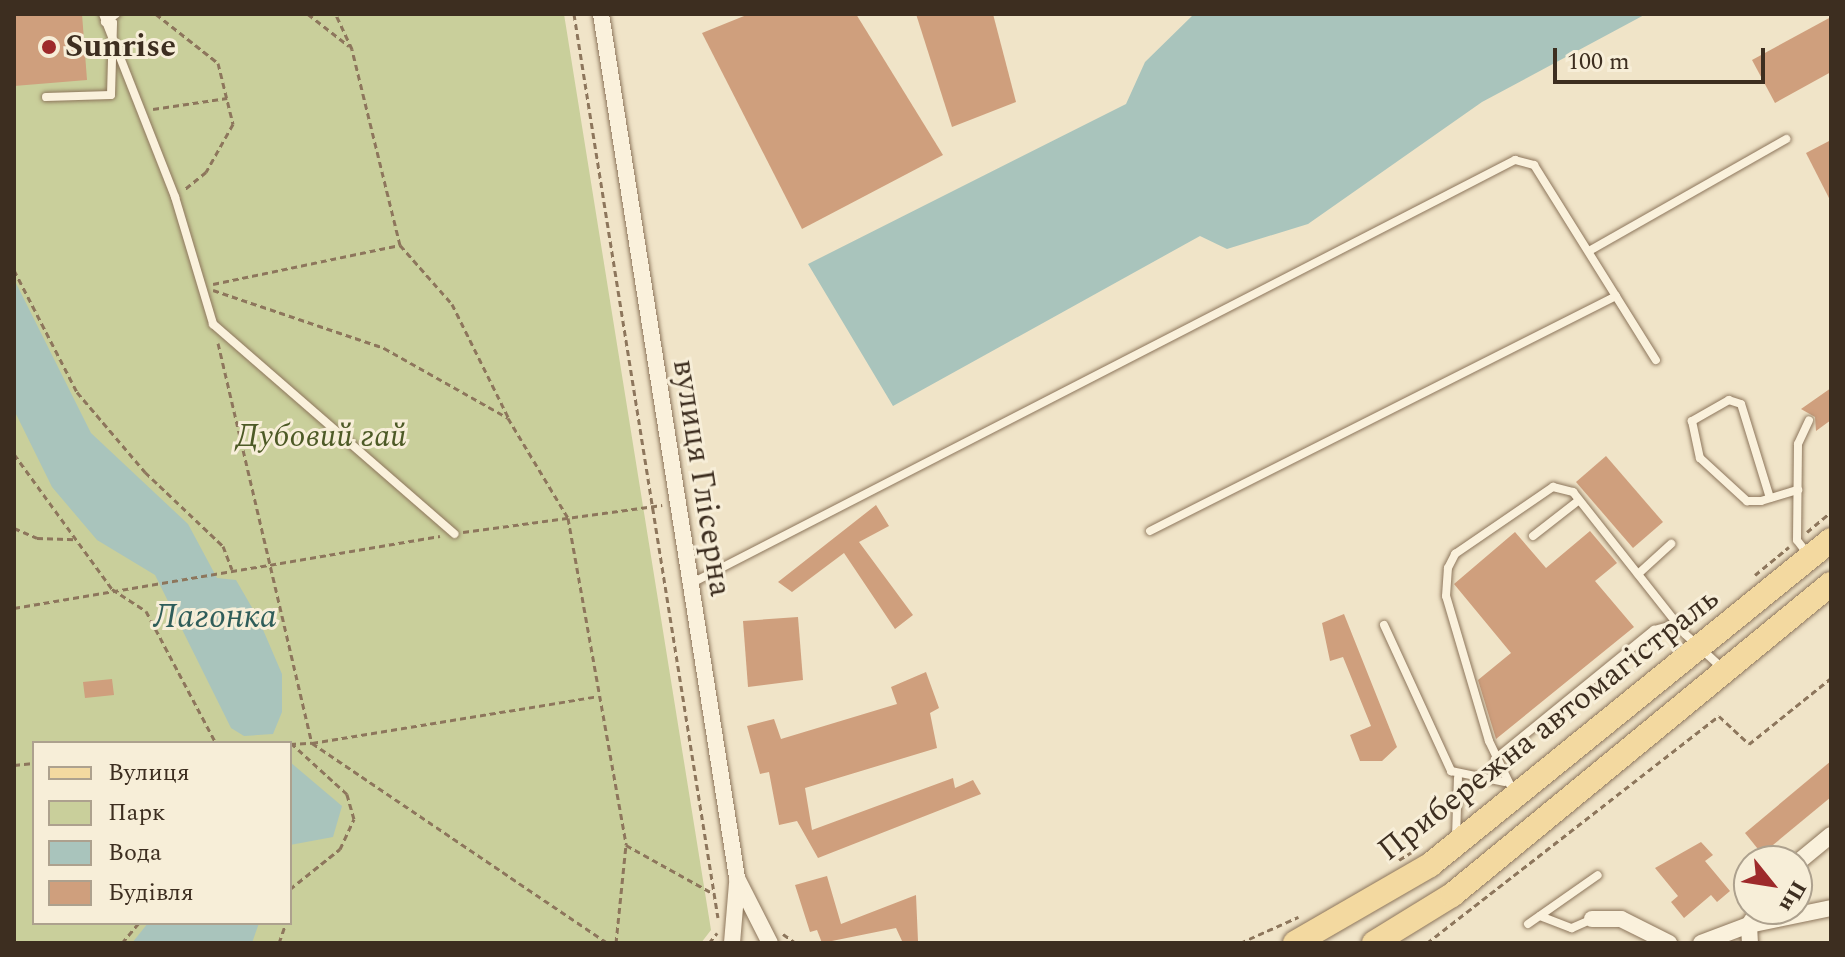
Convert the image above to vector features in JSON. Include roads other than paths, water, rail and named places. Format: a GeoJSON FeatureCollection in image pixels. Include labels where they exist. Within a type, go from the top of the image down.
{"type":"FeatureCollection","features":[{"type":"Feature","properties":{"kind":"main road","name":"Прибережна автомагістраль"},"geometry":{"type":"LineString","coordinates":[[1295,943],[1454,847],[1511,790],[1703,646],[1804,549],[1831,540]]}},
{"type":"Feature","properties":{"kind":"main road","name":"Прибережна автомагістраль"},"geometry":{"type":"LineString","coordinates":[[1374,943],[1452,895],[1831,584]]}},
{"type":"Feature","properties":{"kind":"street","name":"вулиця Глісерна"},"geometry":{"type":"LineString","coordinates":[[601,14],[737,878],[772,935]]}},
{"type":"Feature","properties":{"kind":"street"},"geometry":{"type":"LineString","coordinates":[[1813,850],[1831,835]]}},
{"type":"Feature","properties":{"kind":"street"},"geometry":{"type":"LineString","coordinates":[[732,943],[737,878]]}},
{"type":"Feature","properties":{"kind":"street"},"geometry":{"type":"LineString","coordinates":[[1592,919],[1621,919],[1669,943]]}},
{"type":"Feature","properties":{"kind":"street"},"geometry":{"type":"LineString","coordinates":[[1701,943],[1749,925],[1750,943]]}},
{"type":"Feature","properties":{"kind":"lane"},"geometry":{"type":"LineString","coordinates":[[104,18],[116,14]]}},
{"type":"Feature","properties":{"kind":"lane"},"geometry":{"type":"LineString","coordinates":[[46,97],[111,95],[113,23],[104,18]]}},
{"type":"Feature","properties":{"kind":"lane"},"geometry":{"type":"LineString","coordinates":[[104,18],[175,197],[213,324],[455,534]]}},
{"type":"Feature","properties":{"kind":"lane"},"geometry":{"type":"LineString","coordinates":[[1589,251],[1786,139]]}},
{"type":"Feature","properties":{"kind":"lane"},"geometry":{"type":"LineString","coordinates":[[689,584],[1515,160],[1534,165],[1656,360]]}},
{"type":"Feature","properties":{"kind":"lane"},"geometry":{"type":"LineString","coordinates":[[1150,531],[1616,296]]}},
{"type":"Feature","properties":{"kind":"lane"},"geometry":{"type":"LineString","coordinates":[[1770,498],[1741,404],[1729,400],[1692,421],[1700,458],[1747,501],[1770,498],[1798,490]]}},
{"type":"Feature","properties":{"kind":"lane"},"geometry":{"type":"LineString","coordinates":[[1804,549],[1798,490],[1798,444],[1809,420]]}},
{"type":"Feature","properties":{"kind":"lane"},"geometry":{"type":"LineString","coordinates":[[1511,790],[1495,759],[1446,596],[1448,568],[1455,554],[1553,487],[1562,485],[1579,500],[1676,624],[1703,646],[1725,672]]}},
{"type":"Feature","properties":{"kind":"lane"},"geometry":{"type":"LineString","coordinates":[[1533,536],[1579,500]]}},
{"type":"Feature","properties":{"kind":"lane"},"geometry":{"type":"LineString","coordinates":[[1638,574],[1671,544]]}},
{"type":"Feature","properties":{"kind":"lane"},"geometry":{"type":"LineString","coordinates":[[1495,759],[1654,630],[1676,624]]}},
{"type":"Feature","properties":{"kind":"lane"},"geometry":{"type":"LineString","coordinates":[[1384,625],[1458,778],[1454,847]]}},
{"type":"Feature","properties":{"kind":"lane"},"geometry":{"type":"LineString","coordinates":[[1458,778],[1511,790]]}},
{"type":"Feature","properties":{"kind":"lane"},"geometry":{"type":"LineString","coordinates":[[1528,924],[1598,875]]}},
{"type":"Feature","properties":{"kind":"lane"},"geometry":{"type":"LineString","coordinates":[[1540,916],[1572,928],[1592,919]]}},
{"type":"Feature","properties":{"kind":"water"},"geometry":{"type":"Polygon","coordinates":[[[1194,14],[1646,14],[1482,102],[1308,224],[1227,249],[1200,236],[893,406],[808,264],[1126,104],[1145,62],[1194,14]]]}},
{"type":"Feature","properties":{"kind":"water","name":"Лагонка"},"geometry":{"type":"Polygon","coordinates":[[[14,279],[91,433],[188,524],[217,578],[236,580],[258,618],[282,674],[282,712],[273,734],[244,736],[231,728],[155,575],[97,540],[52,487],[14,410],[14,279]]]}},
{"type":"Feature","properties":{"kind":"water"},"geometry":{"type":"Polygon","coordinates":[[[292,764],[342,806],[333,837],[292,845],[292,764]]]}},
{"type":"Feature","properties":{"kind":"water"},"geometry":{"type":"Polygon","coordinates":[[[146,925],[258,925],[252,943],[132,943],[146,925]]]}},
{"type":"Feature","properties":{"kind":"place","name":"Sunrise"},"geometry":{"type":"Point","coordinates":[49,47]}},
{"type":"Feature","properties":{"kind":"park label","name":"Дубовий гай"},"geometry":{"type":"Point","coordinates":[321,437]}}]}
